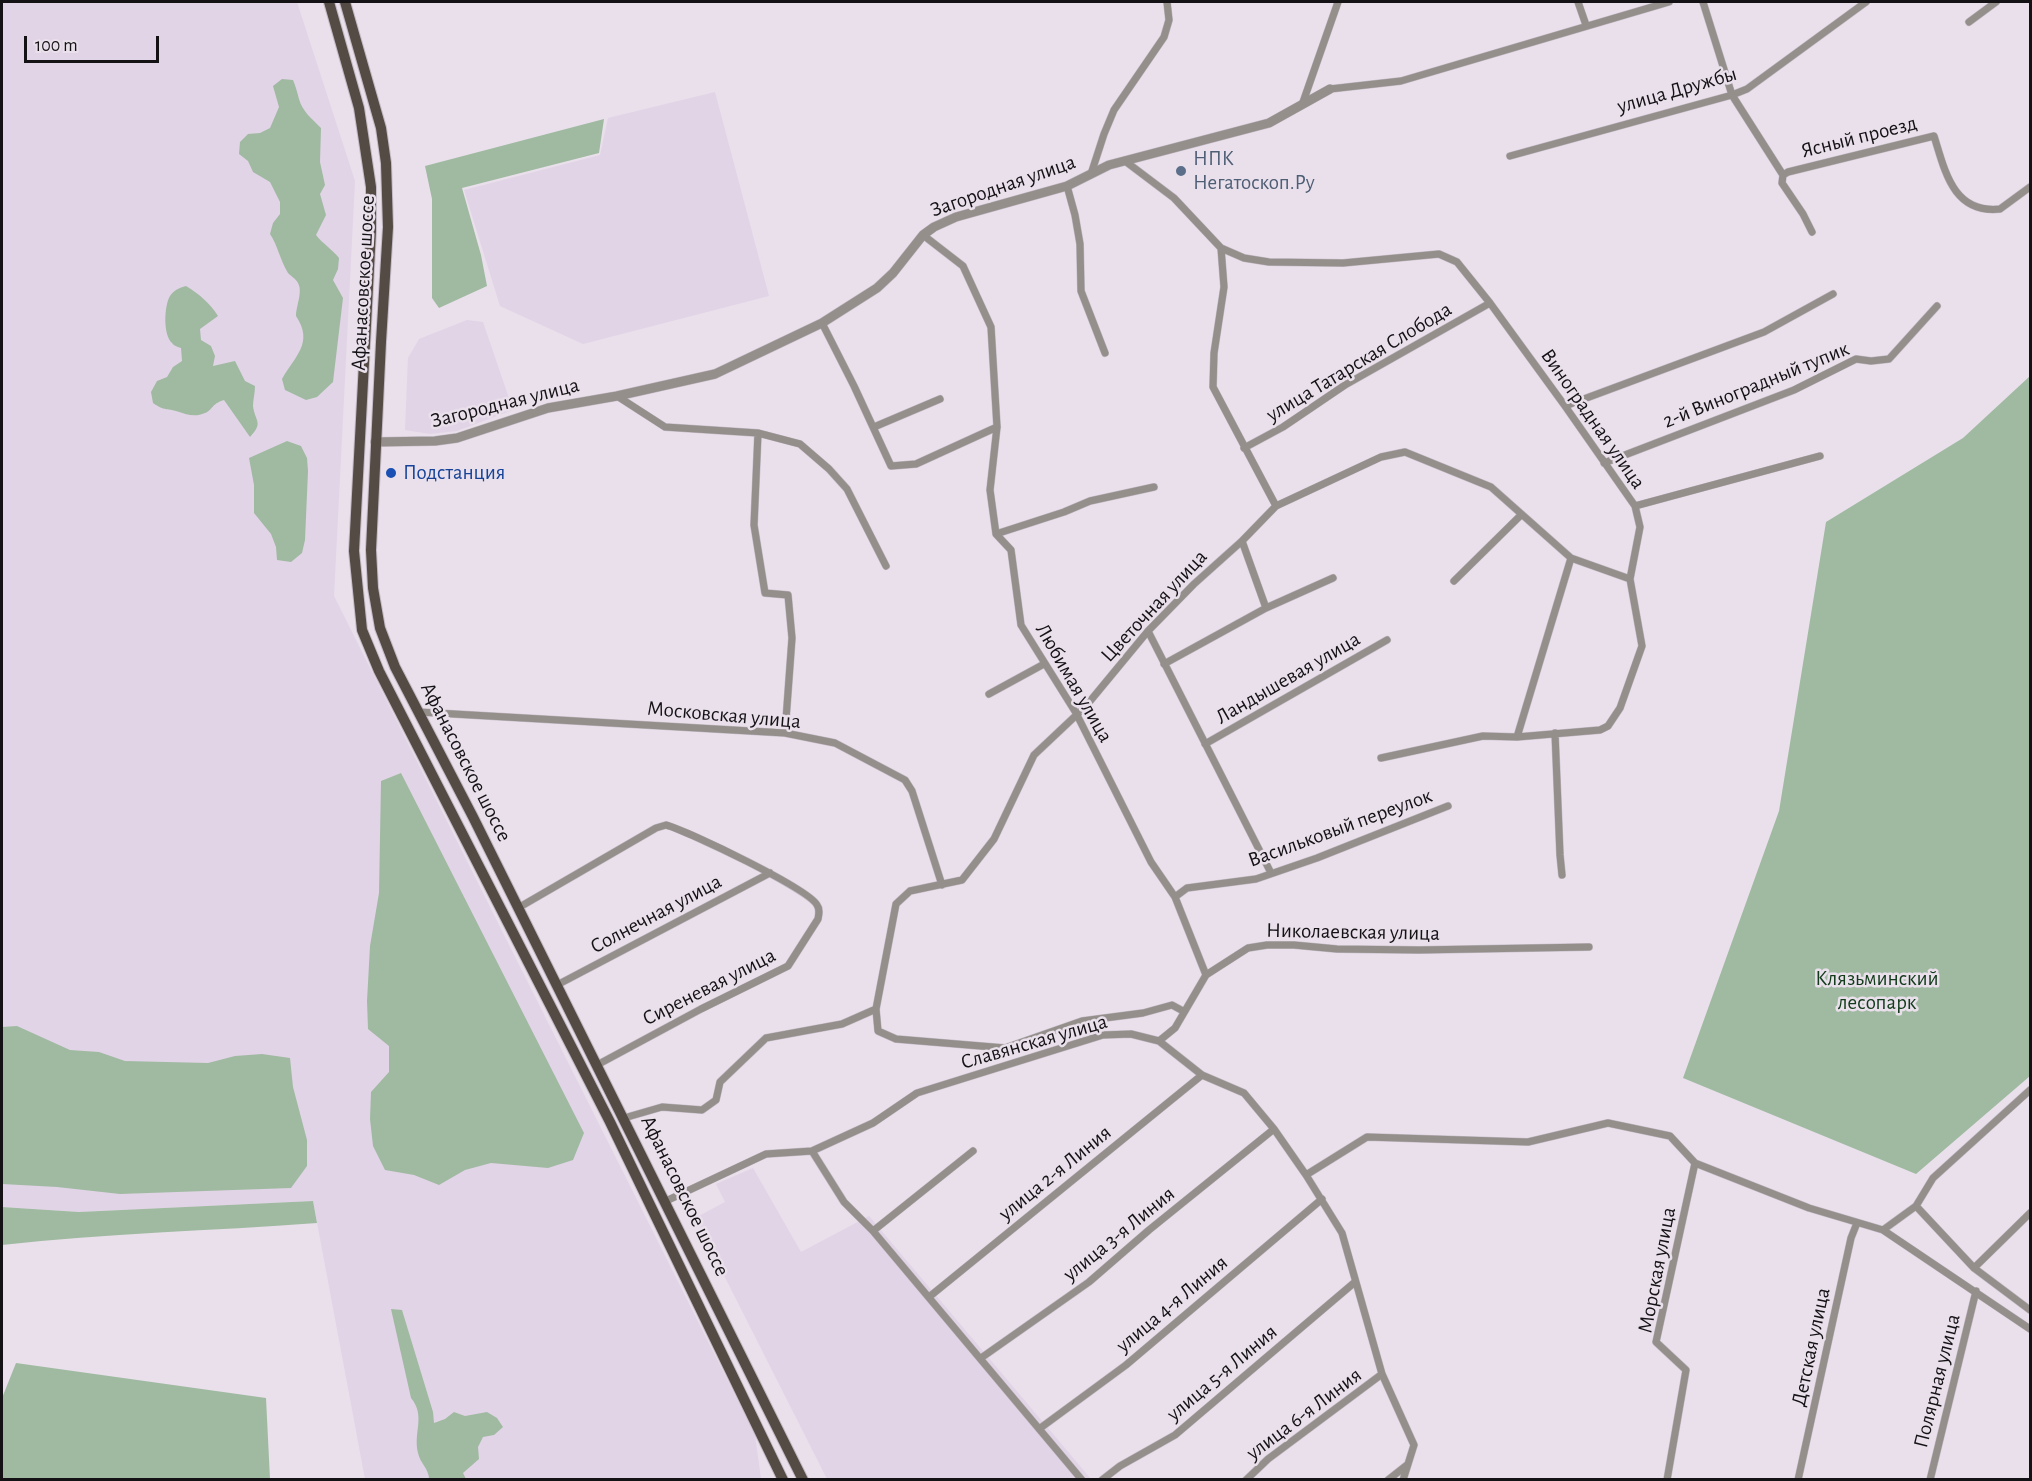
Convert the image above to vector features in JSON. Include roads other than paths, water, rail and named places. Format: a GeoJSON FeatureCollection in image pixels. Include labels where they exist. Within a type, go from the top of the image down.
{"type":"FeatureCollection","features":[{"type":"Feature","properties":{"kind":"main road","name":"Афанасовское шоссе"},"geometry":{"type":"LineString","coordinates":[[329,2],[359,108],[371,187],[371,231],[354,551],[362,630],[379,671],[610,1122],[783,1479]]}},
{"type":"Feature","properties":{"kind":"main road","name":"Афанасовское шоссе"},"geometry":{"type":"LineString","coordinates":[[345,2],[381,128],[386,163],[388,227],[371,550],[373,588],[380,628],[396,667],[666,1201],[803,1479]]}},
{"type":"Feature","properties":{"kind":"street"},"geometry":{"type":"LineString","coordinates":[[1092,174],[1114,110],[1164,37],[1170,20],[1167,2]]}},
{"type":"Feature","properties":{"kind":"street"},"geometry":{"type":"LineString","coordinates":[[1302,105],[1338,2]]}},
{"type":"Feature","properties":{"kind":"street"},"geometry":{"type":"LineString","coordinates":[[1578,2],[1586,25]]}},
{"type":"Feature","properties":{"kind":"street","name":"Загородная улица"},"geometry":{"type":"LineString","coordinates":[[375,442],[435,441],[457,438],[548,408],[617,396],[715,374],[822,323],[877,288],[893,273],[923,234],[933,226],[956,217],[1067,186],[1109,165],[1269,123],[1330,89],[1401,81],[1670,2]]}},
{"type":"Feature","properties":{"kind":"street"},"geometry":{"type":"LineString","coordinates":[[1704,2],[1732,95],[1783,175]]}},
{"type":"Feature","properties":{"kind":"street","name":"улица Дружбы"},"geometry":{"type":"LineString","coordinates":[[1510,156],[1747,89],[1866,2]]}},
{"type":"Feature","properties":{"kind":"street"},"geometry":{"type":"LineString","coordinates":[[1969,22],[1996,2]]}},
{"type":"Feature","properties":{"kind":"street","name":"Ясный проезд"},"geometry":{"type":"LineString","coordinates":[[1812,232],[1782,183],[1783,175],[1934,136],[1953,188],[1962,199],[1979,207],[2000,209],[2031,187]]}},
{"type":"Feature","properties":{"kind":"street"},"geometry":{"type":"LineString","coordinates":[[1125,161],[1174,198],[1221,248],[1224,286],[1214,353],[1213,387],[1276,506],[1381,457],[1405,452],[1491,487],[1571,558],[1630,579]]}},
{"type":"Feature","properties":{"kind":"street"},"geometry":{"type":"LineString","coordinates":[[1067,186],[1080,244],[1081,291],[1105,353]]}},
{"type":"Feature","properties":{"kind":"street","name":"Любимая улица"},"geometry":{"type":"LineString","coordinates":[[923,234],[963,266],[991,327],[997,427],[990,490],[996,534],[1011,550],[1022,625],[1076,713],[1151,862],[1175,897],[1206,975]]}},
{"type":"Feature","properties":{"kind":"street","name":"Виноградная улица"},"geometry":{"type":"LineString","coordinates":[[1221,248],[1244,258],[1269,262],[1343,262],[1439,254],[1457,262],[1490,303],[1635,506],[1640,527],[1630,579],[1642,646],[1620,708],[1608,726],[1600,730],[1517,737],[1483,736],[1381,758]]}},
{"type":"Feature","properties":{"kind":"street"},"geometry":{"type":"LineString","coordinates":[[1565,406],[1764,332],[1833,294]]}},
{"type":"Feature","properties":{"kind":"street","name":"улица Татарская Слобода"},"geometry":{"type":"LineString","coordinates":[[1244,448],[1283,427],[1345,385],[1490,303]]}},
{"type":"Feature","properties":{"kind":"street","name":"2-й Виноградный тупик"},"geometry":{"type":"LineString","coordinates":[[1604,463],[1794,390],[1856,359],[1871,361],[1889,359],[1937,306]]}},
{"type":"Feature","properties":{"kind":"street"},"geometry":{"type":"LineString","coordinates":[[822,323],[891,466],[916,464],[997,427]]}},
{"type":"Feature","properties":{"kind":"street"},"geometry":{"type":"LineString","coordinates":[[617,396],[665,427],[759,433],[800,444],[829,469],[846,489],[886,566]]}},
{"type":"Feature","properties":{"kind":"street"},"geometry":{"type":"LineString","coordinates":[[873,427],[940,399]]}},
{"type":"Feature","properties":{"kind":"street"},"geometry":{"type":"LineString","coordinates":[[759,433],[754,525],[765,593],[788,595],[792,638],[784,733]]}},
{"type":"Feature","properties":{"kind":"street"},"geometry":{"type":"LineString","coordinates":[[1635,506],[1820,456]]}},
{"type":"Feature","properties":{"kind":"street"},"geometry":{"type":"LineString","coordinates":[[996,534],[1090,501],[1154,487]]}},
{"type":"Feature","properties":{"kind":"street","name":"Цветочная улица"},"geometry":{"type":"LineString","coordinates":[[876,1009],[896,904],[910,891],[962,880],[994,839],[1034,755],[1086,706],[1148,631],[1276,506]]}},
{"type":"Feature","properties":{"kind":"street"},"geometry":{"type":"LineString","coordinates":[[1454,581],[1521,515]]}},
{"type":"Feature","properties":{"kind":"street"},"geometry":{"type":"LineString","coordinates":[[1242,541],[1266,608]]}},
{"type":"Feature","properties":{"kind":"street"},"geometry":{"type":"LineString","coordinates":[[1517,737],[1571,558]]}},
{"type":"Feature","properties":{"kind":"street"},"geometry":{"type":"LineString","coordinates":[[1164,664],[1266,608],[1333,578]]}},
{"type":"Feature","properties":{"kind":"street"},"geometry":{"type":"LineString","coordinates":[[1148,631],[1271,873]]}},
{"type":"Feature","properties":{"kind":"street","name":"Ландышевая улица"},"geometry":{"type":"LineString","coordinates":[[1205,744],[1387,640]]}},
{"type":"Feature","properties":{"kind":"street"},"geometry":{"type":"LineString","coordinates":[[989,694],[1044,664]]}},
{"type":"Feature","properties":{"kind":"street","name":"Московская улица"},"geometry":{"type":"LineString","coordinates":[[419,712],[784,733],[836,743],[904,780],[912,791],[942,885]]}},
{"type":"Feature","properties":{"kind":"street"},"geometry":{"type":"LineString","coordinates":[[1555,733],[1562,875]]}},
{"type":"Feature","properties":{"kind":"street","name":"Васильковый переулок"},"geometry":{"type":"LineString","coordinates":[[1175,897],[1187,888],[1256,879],[1448,807]]}},
{"type":"Feature","properties":{"kind":"street"},"geometry":{"type":"LineString","coordinates":[[518,908],[661,825],[670,826],[770,873]]}},
{"type":"Feature","properties":{"kind":"street","name":"Солнечная улица"},"geometry":{"type":"LineString","coordinates":[[557,985],[770,873]]}},
{"type":"Feature","properties":{"kind":"street","name":"Сиреневая улица"},"geometry":{"type":"LineString","coordinates":[[597,1065],[791,964],[818,919],[819,912],[811,898],[770,873]]}},
{"type":"Feature","properties":{"kind":"street","name":"Николаевская улица"},"geometry":{"type":"LineString","coordinates":[[1159,1041],[1175,1028],[1206,975],[1248,948],[1294,945],[1337,950],[1419,950],[1589,946]]}},
{"type":"Feature","properties":{"kind":"street"},"geometry":{"type":"LineString","coordinates":[[624,1118],[662,1107],[702,1110],[716,1100],[720,1082],[766,1038],[842,1024],[876,1009],[878,1031],[896,1039],[1005,1048],[1082,1020],[1143,1013],[1172,1005],[1183,1011]]}},
{"type":"Feature","properties":{"kind":"street","name":"Славянская улица"},"geometry":{"type":"LineString","coordinates":[[666,1201],[766,1154],[812,1151],[873,1123],[917,1093],[1103,1035],[1131,1034],[1159,1041],[1202,1075],[1244,1094],[1274,1129],[1322,1198],[1342,1233],[1383,1374],[1414,1445],[1403,1479]]}},
{"type":"Feature","properties":{"kind":"street","name":"улица 2-я Линия"},"geometry":{"type":"LineString","coordinates":[[929,1297],[1202,1075]]}},
{"type":"Feature","properties":{"kind":"street"},"geometry":{"type":"LineString","coordinates":[[1883,1230],[1916,1206],[1933,1178],[2031,1089]]}},
{"type":"Feature","properties":{"kind":"street"},"geometry":{"type":"LineString","coordinates":[[1306,1175],[1367,1137],[1528,1142],[1608,1123],[1670,1136],[1695,1163],[1809,1208],[1883,1230],[2031,1329]]}},
{"type":"Feature","properties":{"kind":"street","name":"улица 3-я Линия"},"geometry":{"type":"LineString","coordinates":[[981,1358],[1089,1282],[1149,1230],[1274,1129]]}},
{"type":"Feature","properties":{"kind":"street"},"geometry":{"type":"LineString","coordinates":[[812,1151],[844,1202],[873,1231],[1082,1479]]}},
{"type":"Feature","properties":{"kind":"street"},"geometry":{"type":"LineString","coordinates":[[873,1231],[974,1151]]}},
{"type":"Feature","properties":{"kind":"street","name":"Морская улица"},"geometry":{"type":"LineString","coordinates":[[1667,1479],[1686,1370],[1656,1342],[1695,1163]]}},
{"type":"Feature","properties":{"kind":"street","name":"улица 4-я Линия"},"geometry":{"type":"LineString","coordinates":[[1040,1429],[1126,1365],[1322,1198]]}},
{"type":"Feature","properties":{"kind":"street"},"geometry":{"type":"LineString","coordinates":[[1916,1206],[1974,1268],[2031,1310]]}},
{"type":"Feature","properties":{"kind":"street"},"geometry":{"type":"LineString","coordinates":[[1974,1268],[2031,1213]]}},
{"type":"Feature","properties":{"kind":"street","name":"Детская улица"},"geometry":{"type":"LineString","coordinates":[[1798,1479],[1851,1238],[1857,1223]]}},
{"type":"Feature","properties":{"kind":"street","name":"улица 5-я Линия"},"geometry":{"type":"LineString","coordinates":[[1102,1479],[1120,1466],[1175,1435],[1355,1282]]}},
{"type":"Feature","properties":{"kind":"street","name":"Полярная улица"},"geometry":{"type":"LineString","coordinates":[[1930,1479],[1976,1291]]}},
{"type":"Feature","properties":{"kind":"street","name":"улица 6-я Линия"},"geometry":{"type":"LineString","coordinates":[[1246,1479],[1268,1459],[1383,1374]]}},
{"type":"Feature","properties":{"kind":"street"},"geometry":{"type":"LineString","coordinates":[[1388,1479],[1407,1465]]}},
{"type":"Feature","properties":{"kind":"place","name":"НПК Негатоскоп.Ру"},"geometry":{"type":"Point","coordinates":[1181,171]}},
{"type":"Feature","properties":{"kind":"place","name":"Подстанция"},"geometry":{"type":"Point","coordinates":[391,473]}},
{"type":"Feature","properties":{"kind":"park label","name":"Клязьминский лесопарк"},"geometry":{"type":"Point","coordinates":[1877,991]}}]}
